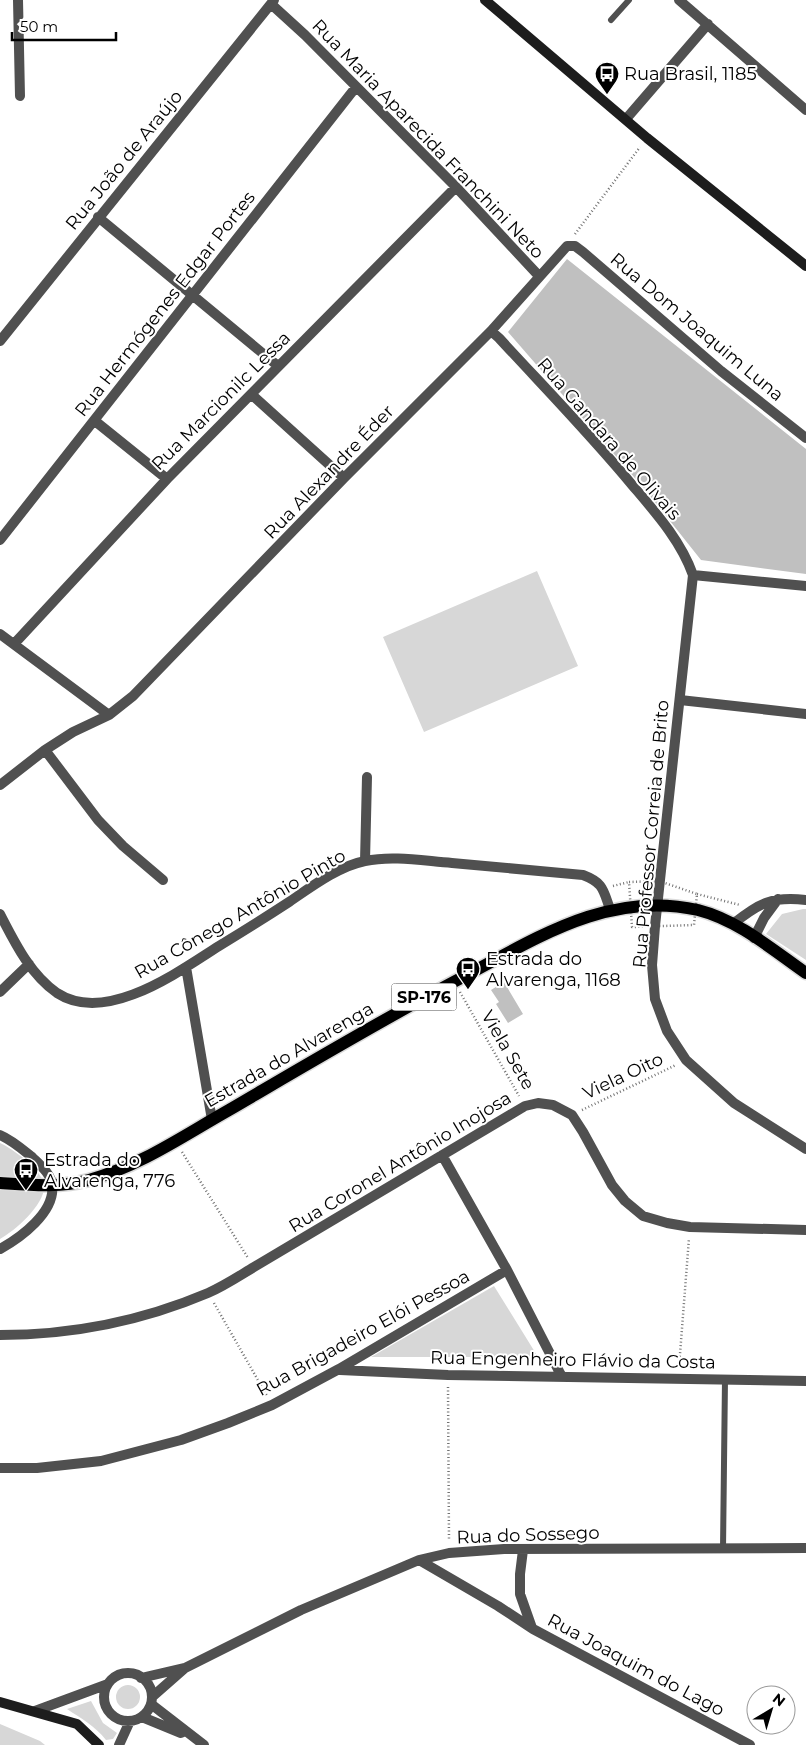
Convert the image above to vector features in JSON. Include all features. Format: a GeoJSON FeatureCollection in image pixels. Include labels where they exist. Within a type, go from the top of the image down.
{"type":"FeatureCollection","features":[{"type":"Feature","properties":{"kind":"main road","name":"Estrada do Alvarenga"},"geometry":{"type":"LineString","coordinates":[[0,1183],[53,1186],[87,1181],[122,1170],[176,1142],[454,981],[550,931],[610,909],[658,906],[696,910],[733,924],[806,973]]}},
{"type":"Feature","properties":{"kind":"street"},"geometry":{"type":"LineString","coordinates":[[18,0],[20,96]]}},
{"type":"Feature","properties":{"kind":"street"},"geometry":{"type":"LineString","coordinates":[[485,0],[647,138],[806,266]]}},
{"type":"Feature","properties":{"kind":"street"},"geometry":{"type":"LineString","coordinates":[[679,0],[806,110]]}},
{"type":"Feature","properties":{"kind":"street","name":"Rua Maria Aparecida Franchini Neto"},"geometry":{"type":"LineString","coordinates":[[272,2],[456,187],[539,276]]}},
{"type":"Feature","properties":{"kind":"street","name":"Rua João de Araújo"},"geometry":{"type":"LineString","coordinates":[[0,341],[272,2]]}},
{"type":"Feature","properties":{"kind":"street"},"geometry":{"type":"LineString","coordinates":[[626,119],[708,24]]}},
{"type":"Feature","properties":{"kind":"street","name":"Rua Hermógenes Edgar Portes"},"geometry":{"type":"LineString","coordinates":[[0,540],[356,87]]}},
{"type":"Feature","properties":{"kind":"street","name":"Rua Marcionilc Lessa"},"geometry":{"type":"LineString","coordinates":[[14,644],[167,479],[456,187]]}},
{"type":"Feature","properties":{"kind":"street"},"geometry":{"type":"LineString","coordinates":[[98,217],[278,366]]}},
{"type":"Feature","properties":{"kind":"street","name":"Rua Alexandre Éder"},"geometry":{"type":"LineString","coordinates":[[0,785],[44,750],[73,732],[109,715],[150,680],[344,478],[491,331],[566,246]]}},
{"type":"Feature","properties":{"kind":"street","name":"Rua Dom Joaquim Luna"},"geometry":{"type":"LineString","coordinates":[[566,246],[575,246],[583,252],[715,366],[806,438]]}},
{"type":"Feature","properties":{"kind":"street","name":"Rua Gandara de Olivais"},"geometry":{"type":"LineString","coordinates":[[491,331],[500,338],[614,462],[644,499],[687,559],[693,575]]}},
{"type":"Feature","properties":{"kind":"street"},"geometry":{"type":"LineString","coordinates":[[251,394],[344,478]]}},
{"type":"Feature","properties":{"kind":"street"},"geometry":{"type":"LineString","coordinates":[[95,421],[167,479]]}},
{"type":"Feature","properties":{"kind":"street"},"geometry":{"type":"LineString","coordinates":[[693,575],[806,586]]}},
{"type":"Feature","properties":{"kind":"street","name":"Rua Professor Correia de Brito"},"geometry":{"type":"LineString","coordinates":[[693,575],[659,880],[652,965],[655,999],[667,1031],[686,1060],[734,1103],[806,1149]]}},
{"type":"Feature","properties":{"kind":"street"},"geometry":{"type":"LineString","coordinates":[[0,634],[109,715]]}},
{"type":"Feature","properties":{"kind":"street"},"geometry":{"type":"LineString","coordinates":[[680,700],[806,714]]}},
{"type":"Feature","properties":{"kind":"street"},"geometry":{"type":"LineString","coordinates":[[44,750],[98,820],[123,846],[163,880]]}},
{"type":"Feature","properties":{"kind":"street"},"geometry":{"type":"LineString","coordinates":[[365,861],[366,777]]}},
{"type":"Feature","properties":{"kind":"street","name":"Rua Cônego Antônio Pinto"},"geometry":{"type":"LineString","coordinates":[[0,914],[29,964],[42,980],[58,993],[74,1001],[93,1003],[120,999],[150,988],[316,884],[345,868],[365,861],[415,860],[583,874],[596,880],[603,888]]}},
{"type":"Feature","properties":{"kind":"street"},"geometry":{"type":"LineString","coordinates":[[603,888],[610,909]]}},
{"type":"Feature","properties":{"kind":"street"},"geometry":{"type":"LineString","coordinates":[[754,938],[764,918],[778,899]]}},
{"type":"Feature","properties":{"kind":"street"},"geometry":{"type":"LineString","coordinates":[[733,924],[759,904],[778,899],[806,900]]}},
{"type":"Feature","properties":{"kind":"street"},"geometry":{"type":"LineString","coordinates":[[0,992],[29,964]]}},
{"type":"Feature","properties":{"kind":"street"},"geometry":{"type":"LineString","coordinates":[[186,967],[212,1120]]}},
{"type":"Feature","properties":{"kind":"street","name":"Rua Coronel Antônio Inojosa"},"geometry":{"type":"LineString","coordinates":[[0,1335],[21,1335],[82,1329],[142,1316],[209,1292],[525,1106],[538,1103],[553,1105],[572,1115]]}},
{"type":"Feature","properties":{"kind":"street"},"geometry":{"type":"LineString","coordinates":[[572,1115],[612,1185],[625,1202],[643,1216],[690,1227],[806,1230]]}},
{"type":"Feature","properties":{"kind":"street"},"geometry":{"type":"LineString","coordinates":[[0,1135],[24,1150],[40,1165],[49,1176],[53,1186],[51,1199],[40,1218],[12,1242],[0,1249]]}},
{"type":"Feature","properties":{"kind":"street"},"geometry":{"type":"LineString","coordinates":[[442,1155],[506,1270],[562,1377]]}},
{"type":"Feature","properties":{"kind":"street","name":"Rua Brigadeiro Elói Pessoa"},"geometry":{"type":"LineString","coordinates":[[0,1468],[38,1468],[100,1461],[181,1440],[272,1405],[339,1370],[506,1270]]}},
{"type":"Feature","properties":{"kind":"street","name":"Rua Engenheiro Flávio da Costa"},"geometry":{"type":"LineString","coordinates":[[339,1370],[448,1375],[806,1381]]}},
{"type":"Feature","properties":{"kind":"street","name":"Rua do Sossego"},"geometry":{"type":"LineString","coordinates":[[141,1678],[186,1668],[301,1610],[419,1560],[449,1553],[504,1549],[806,1548]]}},
{"type":"Feature","properties":{"kind":"street","name":"Rua Joaquim do Lago"},"geometry":{"type":"LineString","coordinates":[[523,1550],[520,1594],[533,1629]]}},
{"type":"Feature","properties":{"kind":"street","name":"Rua Joaquim do Lago"},"geometry":{"type":"LineString","coordinates":[[419,1560],[498,1606],[533,1629],[750,1745]]}},
{"type":"Feature","properties":{"kind":"street","name":"Rua do Sossego"},"geometry":{"type":"LineString","coordinates":[[151,1700],[186,1668]]}},
{"type":"Feature","properties":{"kind":"street"},"geometry":{"type":"LineString","coordinates":[[127,1674],[141,1678],[147,1683],[151,1700],[147,1711],[142,1717],[130,1721],[121,1720],[113,1716],[105,1701],[105,1692],[108,1684],[114,1678],[127,1674]]}},
{"type":"Feature","properties":{"kind":"street"},"geometry":{"type":"LineString","coordinates":[[35,1711],[108,1684]]}},
{"type":"Feature","properties":{"kind":"street"},"geometry":{"type":"LineString","coordinates":[[151,1700],[204,1745]]}},
{"type":"Feature","properties":{"kind":"street"},"geometry":{"type":"LineString","coordinates":[[0,1702],[78,1724],[99,1745]]}},
{"type":"Feature","properties":{"kind":"street"},"geometry":{"type":"LineString","coordinates":[[142,1717],[194,1738]]}},
{"type":"Feature","properties":{"kind":"street"},"geometry":{"type":"LineString","coordinates":[[119,1745],[130,1721]]}},
{"type":"Feature","properties":{"kind":"lane"},"geometry":{"type":"LineString","coordinates":[[611,20],[629,0]]}},
{"type":"Feature","properties":{"kind":"lane"},"geometry":{"type":"LineString","coordinates":[[723,1549],[725,1379]]}},
{"type":"Feature","properties":{"kind":"path"},"geometry":{"type":"LineString","coordinates":[[566,246],[647,138]]}},
{"type":"Feature","properties":{"kind":"path"},"geometry":{"type":"LineString","coordinates":[[603,888],[629,882]]}},
{"type":"Feature","properties":{"kind":"path"},"geometry":{"type":"LineString","coordinates":[[698,894],[751,909]]}},
{"type":"Feature","properties":{"kind":"path","name":"Viela Sete"},"geometry":{"type":"LineString","coordinates":[[454,981],[525,1106]]}},
{"type":"Feature","properties":{"kind":"path","name":"Viela Oito"},"geometry":{"type":"LineString","coordinates":[[572,1115],[686,1060]]}},
{"type":"Feature","properties":{"kind":"path"},"geometry":{"type":"LineString","coordinates":[[176,1142],[254,1267]]}},
{"type":"Feature","properties":{"kind":"path"},"geometry":{"type":"LineString","coordinates":[[679,1379],[690,1227]]}},
{"type":"Feature","properties":{"kind":"path"},"geometry":{"type":"LineString","coordinates":[[209,1292],[272,1405]]}},
{"type":"Feature","properties":{"kind":"path"},"geometry":{"type":"LineString","coordinates":[[448,1375],[449,1553]]}},
{"type":"Feature","properties":{"kind":"shaded area"},"geometry":{"type":"Polygon","coordinates":[[[537,571],[578,666],[424,732],[383,637],[537,571]]]}},
{"type":"Feature","properties":{"kind":"shaded area"},"geometry":{"type":"Polygon","coordinates":[[[806,909],[806,960],[766,934],[782,914],[806,909]]]}},
{"type":"Feature","properties":{"kind":"shaded area"},"geometry":{"type":"Polygon","coordinates":[[[0,1143],[19,1155],[38,1172],[44,1184],[44,1191],[41,1199],[29,1216],[14,1230],[0,1239],[0,1143]]]}},
{"type":"Feature","properties":{"kind":"shaded area"},"geometry":{"type":"Polygon","coordinates":[[[494,1286],[538,1357],[371,1357],[494,1286]]]}},
{"type":"Feature","properties":{"kind":"shaded area"},"geometry":{"type":"Polygon","coordinates":[[[128,1685],[136,1689],[140,1697],[136,1705],[128,1709],[120,1705],[116,1697],[120,1689],[128,1685]]]}},
{"type":"Feature","properties":{"kind":"shaded area"},"geometry":{"type":"Polygon","coordinates":[[[91,1701],[103,1723],[117,1733],[113,1739],[106,1740],[93,1727],[67,1709],[91,1701]]]}},
{"type":"Feature","properties":{"kind":"shaded area"},"geometry":{"type":"Polygon","coordinates":[[[0,1724],[40,1741],[45,1745],[0,1745],[0,1724]]]}},
{"type":"Feature","properties":{"kind":"building"},"geometry":{"type":"Polygon","coordinates":[[[567,259],[806,449],[806,574],[701,560],[647,492],[508,332],[567,259]]]}},
{"type":"Feature","properties":{"kind":"building"},"geometry":{"type":"Polygon","coordinates":[[[504,982],[523,1014],[508,1023],[496,1004],[499,1002],[491,990],[504,982]]]}},
{"type":"Feature","properties":{"kind":"place","name":"Rua Brasil, 1185"},"geometry":{"type":"Point","coordinates":[607,95]}},
{"type":"Feature","properties":{"kind":"place","name":"Estrada do Alvarenga, 1168"},"geometry":{"type":"Point","coordinates":[468,990]}},
{"type":"Feature","properties":{"kind":"place","name":"Estrada do Alvarenga, 776"},"geometry":{"type":"Point","coordinates":[26,1191]}}]}
